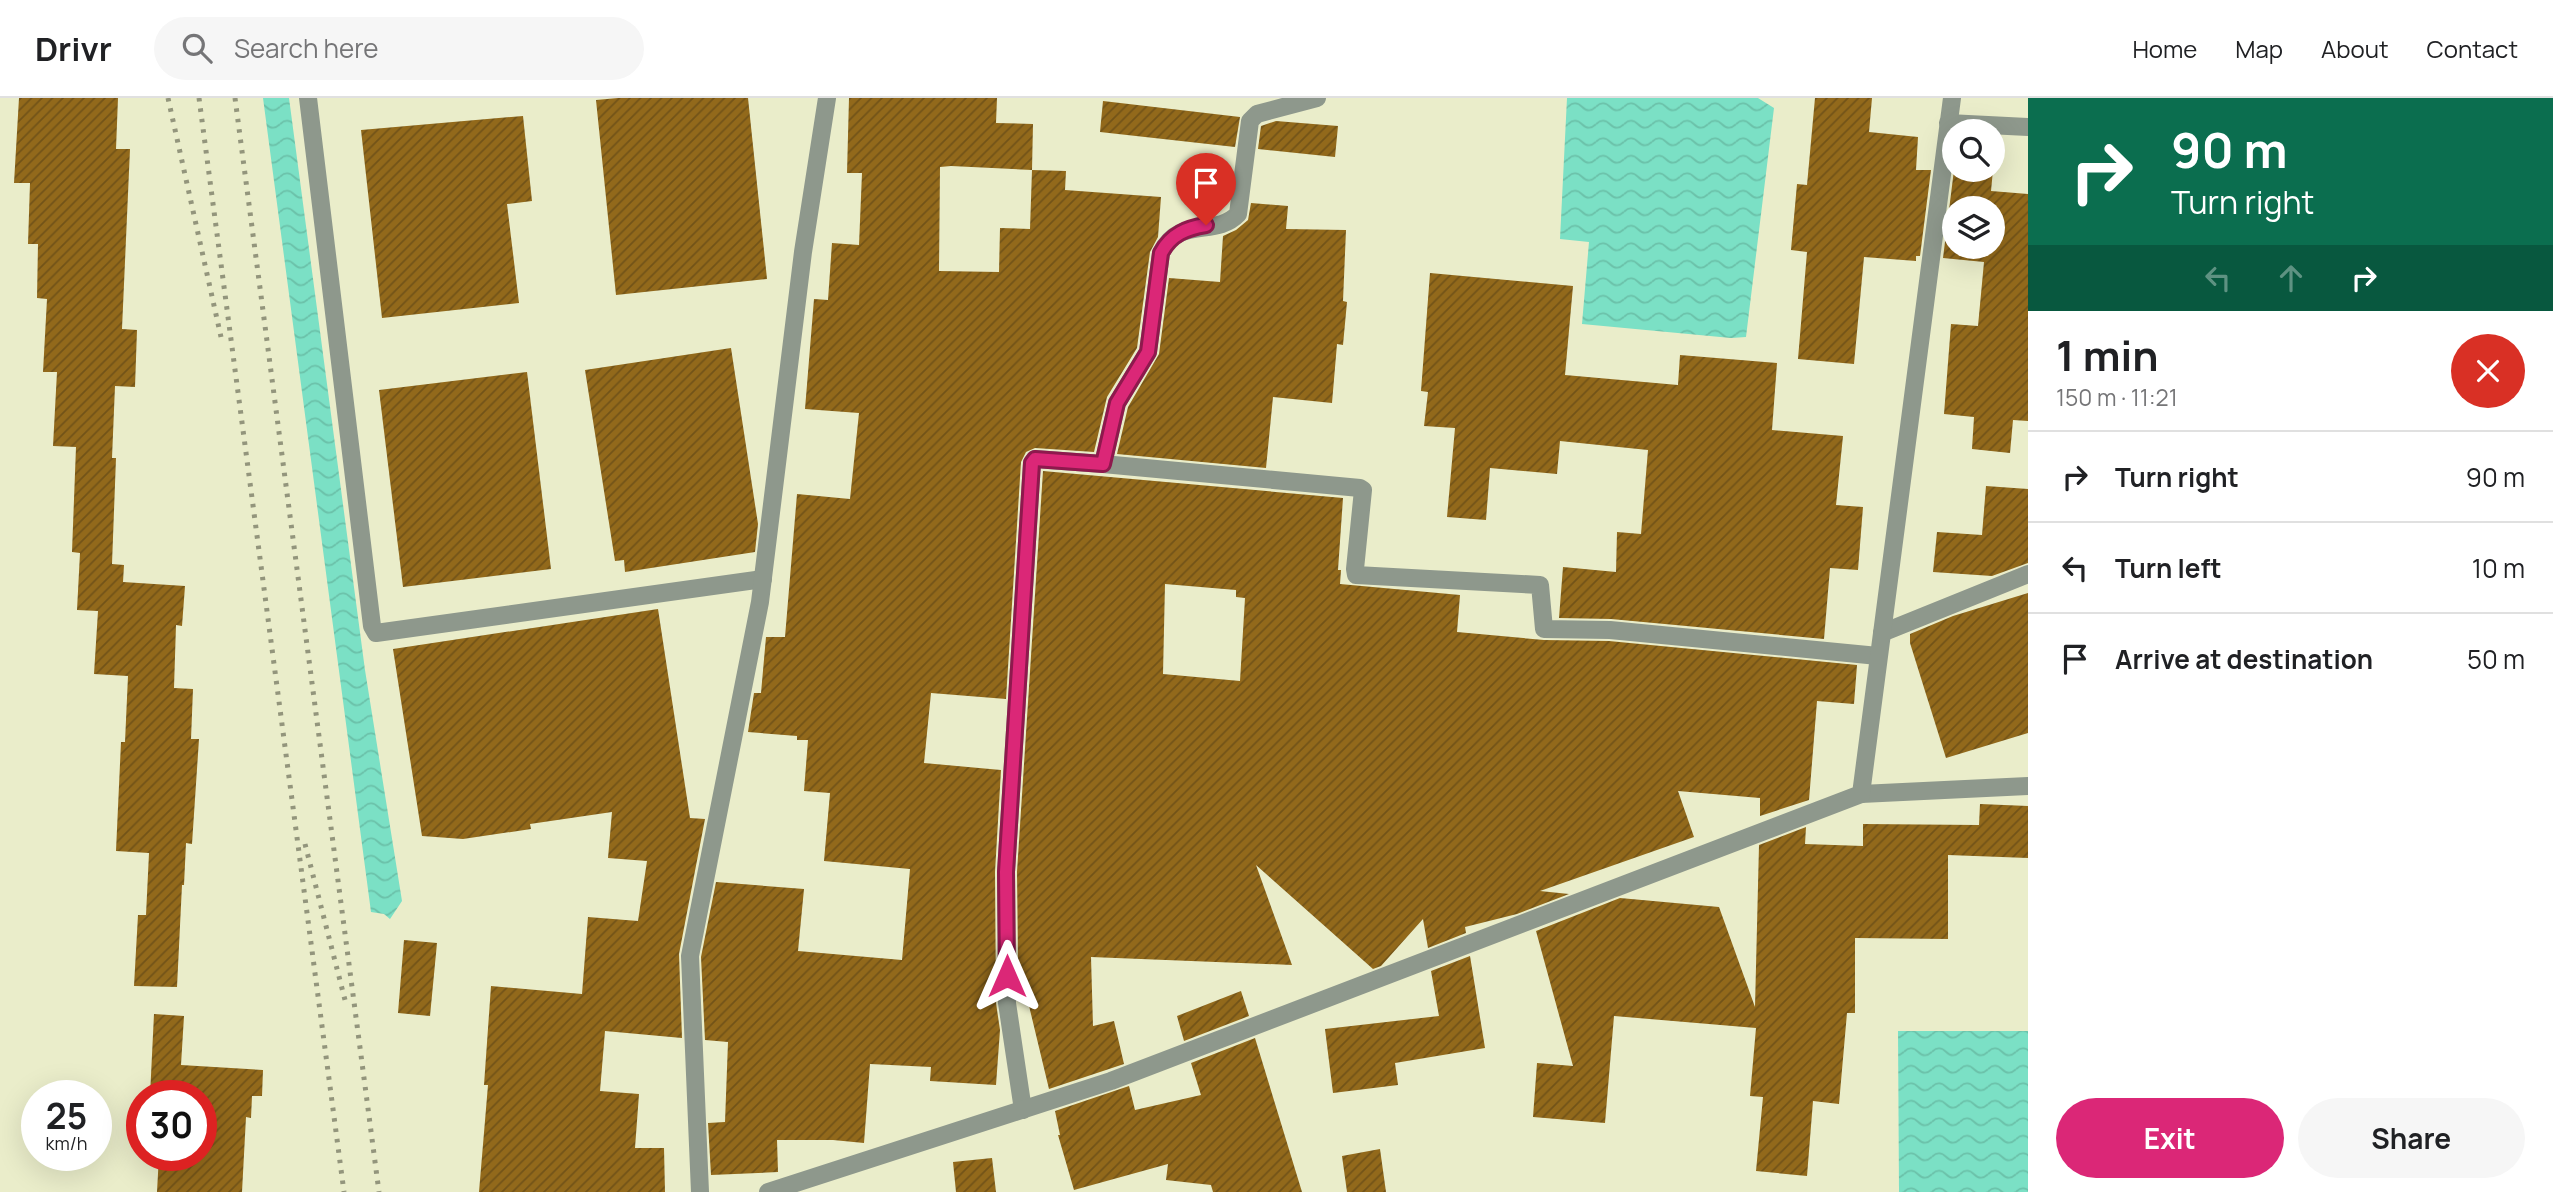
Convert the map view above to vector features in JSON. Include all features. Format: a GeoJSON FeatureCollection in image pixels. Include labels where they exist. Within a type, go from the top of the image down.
{"type":"FeatureCollection","features":[{"type":"Feature","properties":{"kind":"street"},"geometry":{"type":"LineString","coordinates":[[308,98],[372,626],[376,633],[763,579]]}},
{"type":"Feature","properties":{"kind":"street"},"geometry":{"type":"LineString","coordinates":[[700,1192],[690,956],[763,579],[803,252],[827,98]]}},
{"type":"Feature","properties":{"kind":"street"},"geometry":{"type":"LineString","coordinates":[[1103,464],[1117,403],[1148,352],[1161,253],[1166,243],[1177,234],[1192,228],[1220,225],[1238,214],[1250,121],[1257,114],[1317,98]]}},
{"type":"Feature","properties":{"kind":"street"},"geometry":{"type":"LineString","coordinates":[[1949,119],[1952,98]]}},
{"type":"Feature","properties":{"kind":"street"},"geometry":{"type":"LineString","coordinates":[[2005,126],[2028,127]]}},
{"type":"Feature","properties":{"kind":"street"},"geometry":{"type":"LineString","coordinates":[[1861,794],[1942,169]]}},
{"type":"Feature","properties":{"kind":"street"},"geometry":{"type":"LineString","coordinates":[[1023,1110],[1007,1003],[1006,872],[1031,472],[1035,459],[1360,488],[1363,490],[1356,575],[1540,585],[1544,629],[1610,630],[1878,656]]}},
{"type":"Feature","properties":{"kind":"street"},"geometry":{"type":"LineString","coordinates":[[1882,633],[2028,574]]}},
{"type":"Feature","properties":{"kind":"street"},"geometry":{"type":"LineString","coordinates":[[768,1192],[1111,1081],[1861,794],[2028,786]]}},
{"type":"Feature","properties":{"kind":"water"},"geometry":{"type":"Polygon","coordinates":[[[263,98],[289,98],[365,670],[402,901],[390,919],[384,914],[371,912],[263,98]]]}},
{"type":"Feature","properties":{"kind":"water"},"geometry":{"type":"Polygon","coordinates":[[[1567,98],[1758,98],[1774,108],[1746,337],[1731,338],[1582,324],[1589,242],[1560,239],[1567,98]]]}},
{"type":"Feature","properties":{"kind":"water"},"geometry":{"type":"Polygon","coordinates":[[[1898,1031],[2028,1031],[2028,1192],[1899,1192],[1898,1031]]]}},
{"type":"Feature","properties":{"kind":"building"},"geometry":{"type":"Polygon","coordinates":[[[19,98],[118,98],[116,149],[130,149],[122,329],[137,330],[135,387],[115,386],[112,458],[116,458],[112,564],[124,565],[123,582],[185,586],[182,626],[176,625],[174,688],[193,689],[191,739],[199,739],[192,844],[186,843],[182,885],[177,987],[134,986],[138,915],[146,915],[149,853],[116,851],[121,742],[125,742],[128,676],[94,674],[98,611],[77,610],[80,553],[72,552],[76,447],[53,446],[57,372],[43,372],[47,299],[37,298],[38,244],[28,244],[30,183],[14,183],[19,98]]]}},
{"type":"Feature","properties":{"kind":"building"},"geometry":{"type":"Polygon","coordinates":[[[748,98],[767,279],[616,295],[596,100],[748,98]]]}},
{"type":"Feature","properties":{"kind":"building"},"geometry":{"type":"Polygon","coordinates":[[[849,98],[997,98],[996,123],[1033,124],[1032,170],[1066,171],[1065,190],[1161,197],[1158,237],[1150,252],[1137,348],[1107,397],[1094,452],[1035,448],[1026,452],[1021,462],[1006,699],[931,693],[924,763],[1001,770],[995,872],[996,1003],[1000,1030],[996,1085],[930,1081],[931,1067],[870,1064],[864,1143],[777,1140],[778,1172],[711,1175],[708,1123],[725,1122],[728,1042],[705,1040],[701,957],[716,882],[804,889],[798,951],[902,960],[910,869],[824,861],[830,793],[804,791],[808,740],[797,740],[797,736],[748,732],[754,693],[761,693],[766,637],[785,637],[797,494],[850,499],[859,413],[805,409],[814,299],[828,300],[832,243],[859,245],[862,173],[847,173],[849,98]],[[940,167],[939,271],[999,272],[1000,228],[1030,229],[1032,170],[940,167]]]}},
{"type":"Feature","properties":{"kind":"building"},"geometry":{"type":"Polygon","coordinates":[[[1815,98],[1872,98],[1869,132],[1918,137],[1916,170],[1931,170],[1920,256],[1916,256],[1916,261],[1864,257],[1854,364],[1798,359],[1807,252],[1791,250],[1797,184],[1807,185],[1815,98]]]}},
{"type":"Feature","properties":{"kind":"building"},"geometry":{"type":"Polygon","coordinates":[[[1103,101],[1240,117],[1235,147],[1100,132],[1103,101]]]}},
{"type":"Feature","properties":{"kind":"building"},"geometry":{"type":"Polygon","coordinates":[[[523,116],[532,201],[507,204],[519,303],[382,318],[361,130],[523,116]]]}},
{"type":"Feature","properties":{"kind":"building"},"geometry":{"type":"Polygon","coordinates":[[[1276,121],[1338,126],[1335,157],[1258,149],[1261,126],[1276,121]]]}},
{"type":"Feature","properties":{"kind":"building"},"geometry":{"type":"Polygon","coordinates":[[[1952,182],[1992,182],[1991,191],[2028,194],[2028,421],[2013,420],[2010,453],[1972,449],[1974,417],[1944,414],[1951,324],[1978,326],[1984,262],[1953,259],[2005,259],[2005,196],[1951,196],[1952,182]]]}},
{"type":"Feature","properties":{"kind":"building"},"geometry":{"type":"Polygon","coordinates":[[[1251,203],[1288,206],[1286,229],[1346,230],[1343,301],[1347,302],[1343,345],[1337,344],[1332,403],[1273,397],[1266,468],[1117,454],[1128,407],[1159,354],[1169,278],[1220,282],[1223,236],[1248,220],[1251,203]]]}},
{"type":"Feature","properties":{"kind":"building"},"geometry":{"type":"Polygon","coordinates":[[[1430,273],[1573,286],[1565,375],[1678,385],[1680,355],[1777,363],[1772,430],[1843,436],[1836,505],[1863,507],[1858,570],[1830,568],[1824,639],[1611,619],[1559,618],[1563,567],[1616,572],[1617,532],[1641,534],[1648,450],[1560,441],[1557,474],[1490,468],[1486,520],[1447,517],[1455,428],[1424,426],[1428,392],[1421,391],[1430,273]]]}},
{"type":"Feature","properties":{"kind":"building"},"geometry":{"type":"Polygon","coordinates":[[[731,348],[758,524],[755,552],[625,572],[624,560],[615,561],[585,370],[731,348]]]}},
{"type":"Feature","properties":{"kind":"building"},"geometry":{"type":"Polygon","coordinates":[[[527,372],[551,569],[403,587],[379,390],[527,372]]]}},
{"type":"Feature","properties":{"kind":"building"},"geometry":{"type":"Polygon","coordinates":[[[1043,471],[1343,498],[1338,570],[1341,570],[1340,584],[1460,595],[1457,632],[1544,640],[1609,641],[1857,665],[1854,704],[1817,701],[1809,800],[1760,816],[1760,798],[1678,791],[1694,837],[1540,891],[1569,894],[1517,914],[1465,927],[1466,933],[1428,948],[1423,919],[1381,966],[1373,969],[1256,865],[1292,965],[1091,957],[1093,1026],[1114,1021],[1124,1064],[1049,1089],[1018,960],[1017,872],[1043,471]],[[1165,584],[1163,674],[1240,681],[1245,598],[1236,597],[1236,590],[1165,584]]]}},
{"type":"Feature","properties":{"kind":"building"},"geometry":{"type":"Polygon","coordinates":[[[1986,486],[2028,489],[2028,563],[1992,576],[1933,572],[1937,532],[1982,535],[1986,486]]]}},
{"type":"Feature","properties":{"kind":"building"},"geometry":{"type":"Polygon","coordinates":[[[2028,593],[2028,733],[1946,758],[1910,643],[1910,634],[1953,616],[2028,593]]]}},
{"type":"Feature","properties":{"kind":"building"},"geometry":{"type":"Polygon","coordinates":[[[658,609],[690,818],[705,819],[679,954],[682,1038],[605,1031],[600,1091],[639,1094],[635,1148],[664,1148],[665,1192],[479,1192],[488,1085],[484,1085],[491,986],[582,994],[588,917],[638,921],[647,861],[608,858],[612,812],[530,824],[531,829],[463,839],[422,836],[393,649],[658,609]]]}},
{"type":"Feature","properties":{"kind":"building"},"geometry":{"type":"Polygon","coordinates":[[[1980,804],[2028,806],[2028,858],[1948,855],[1948,939],[1855,938],[1855,1013],[1847,1013],[1839,1104],[1813,1101],[1807,1176],[1756,1171],[1763,1097],[1750,1096],[1756,1028],[1614,1016],[1605,1123],[1533,1117],[1537,1063],[1573,1066],[1536,931],[1620,898],[1719,907],[1755,1007],[1759,845],[1806,827],[1805,844],[1863,846],[1863,824],[1979,825],[1980,804]]]}},
{"type":"Feature","properties":{"kind":"building"},"geometry":{"type":"Polygon","coordinates":[[[404,940],[437,943],[430,1016],[398,1013],[404,940]]]}},
{"type":"Feature","properties":{"kind":"building"},"geometry":{"type":"Polygon","coordinates":[[[1470,956],[1485,1048],[1395,1063],[1398,1085],[1333,1093],[1325,1029],[1439,1016],[1431,971],[1470,956]]]}},
{"type":"Feature","properties":{"kind":"building"},"geometry":{"type":"Polygon","coordinates":[[[1241,991],[1249,1016],[1184,1041],[1177,1016],[1241,991]]]}},
{"type":"Feature","properties":{"kind":"building"},"geometry":{"type":"Polygon","coordinates":[[[154,1014],[184,1016],[181,1065],[263,1070],[262,1096],[252,1096],[251,1118],[246,1117],[242,1192],[157,1192],[158,1171],[217,1171],[217,1080],[151,1080],[154,1014]]]}},
{"type":"Feature","properties":{"kind":"building"},"geometry":{"type":"Polygon","coordinates":[[[1255,1038],[1302,1192],[1213,1192],[1211,1185],[1166,1180],[1168,1164],[1074,1190],[1058,1135],[1055,1111],[1129,1086],[1135,1110],[1201,1095],[1191,1063],[1255,1038]]]}},
{"type":"Feature","properties":{"kind":"building"},"geometry":{"type":"Polygon","coordinates":[[[1380,1149],[1386,1192],[1347,1192],[1342,1156],[1380,1149]]]}},
{"type":"Feature","properties":{"kind":"building"},"geometry":{"type":"Polygon","coordinates":[[[992,1158],[996,1192],[956,1192],[953,1162],[992,1158]]]}},
{"type":"Feature","properties":{"kind":"railway"},"geometry":{"type":"LineString","coordinates":[[168,98],[221,337]]}},
{"type":"Feature","properties":{"kind":"railway"},"geometry":{"type":"LineString","coordinates":[[199,98],[344,1192]]}},
{"type":"Feature","properties":{"kind":"railway"},"geometry":{"type":"LineString","coordinates":[[235,98],[379,1192]]}},
{"type":"Feature","properties":{"kind":"railway"},"geometry":{"type":"LineString","coordinates":[[305,844],[345,1000]]}},
{"type":"Feature","properties":{"kind":"route"},"geometry":{"type":"LineString","coordinates":[[1007,976],[1006,872],[1033,459],[1103,464],[1117,403],[1148,352],[1161,253],[1166,243],[1177,234],[1206,225]]}}]}
